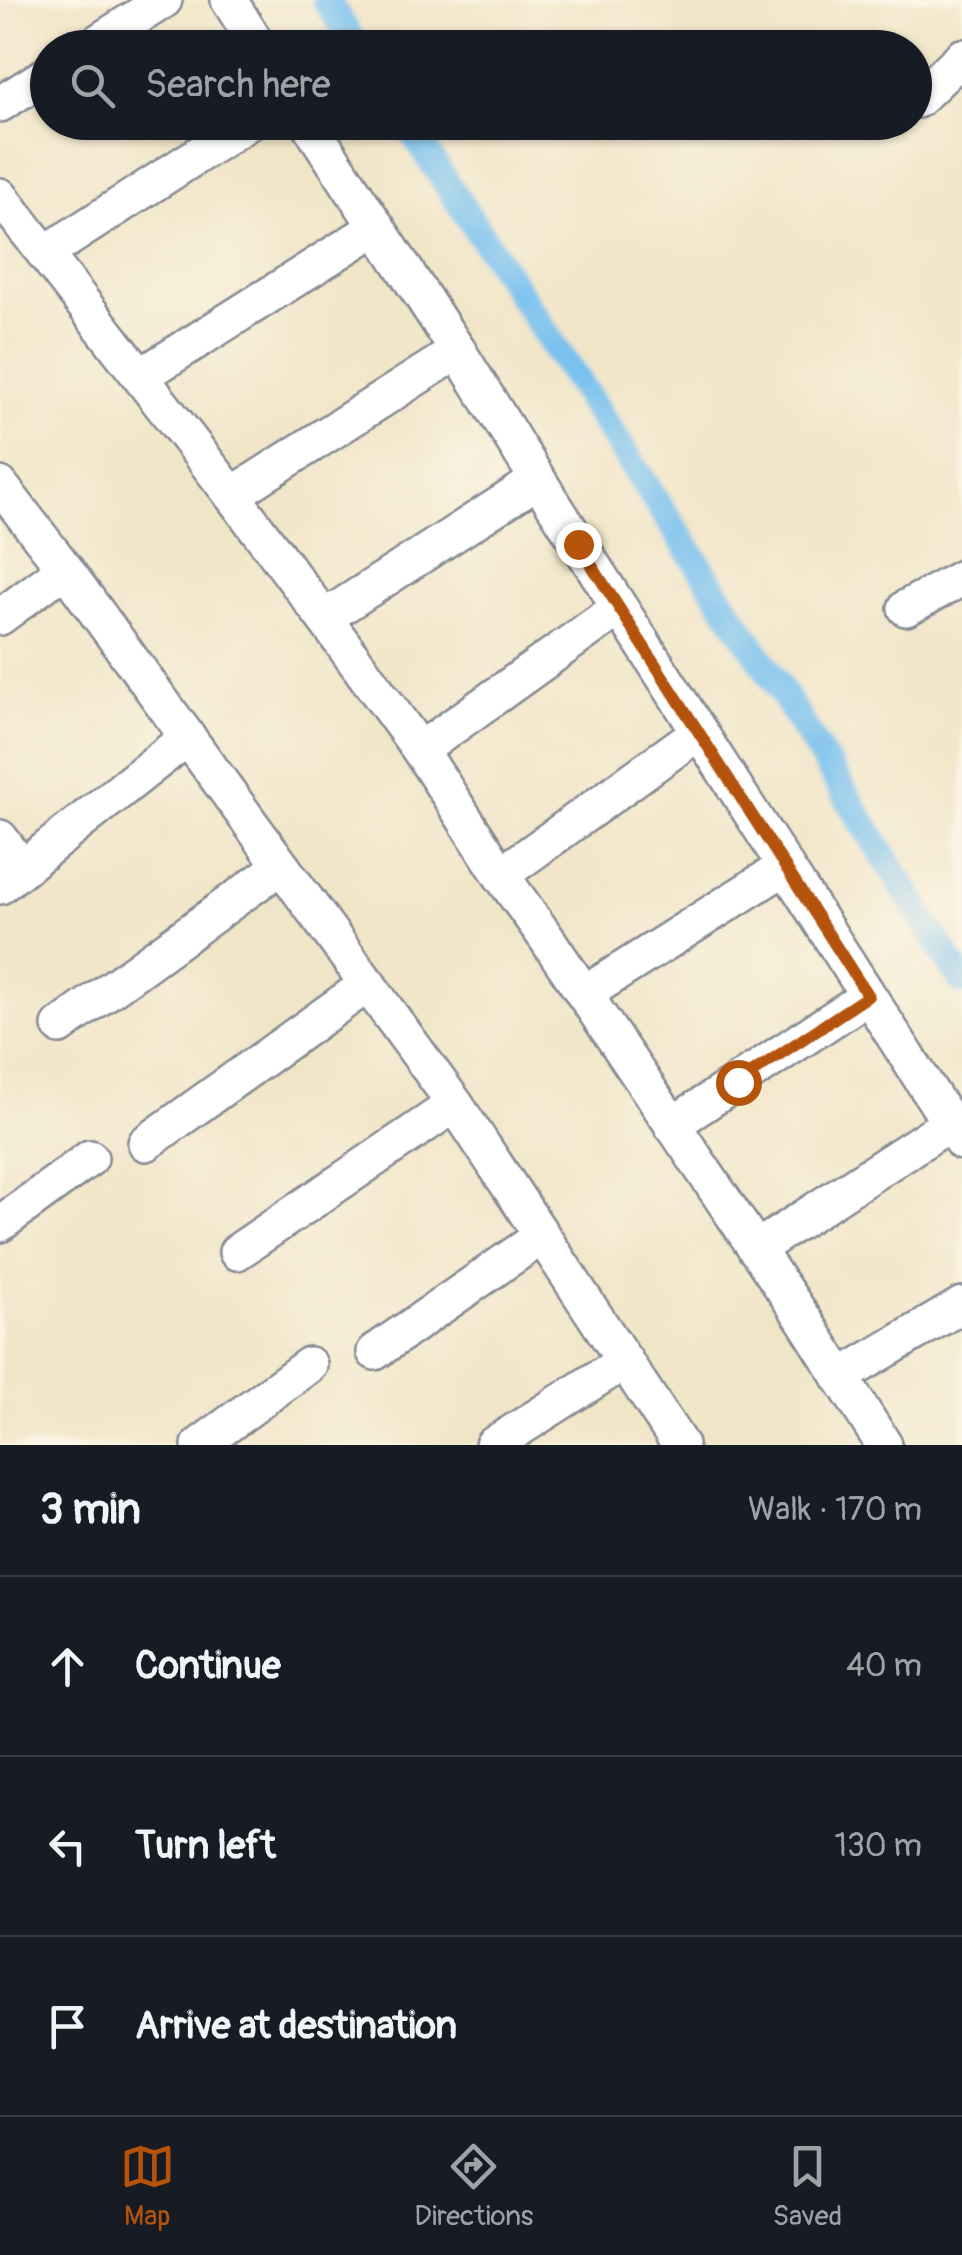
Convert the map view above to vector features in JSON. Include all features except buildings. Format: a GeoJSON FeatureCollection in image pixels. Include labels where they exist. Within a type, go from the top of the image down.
{"type":"FeatureCollection","features":[{"type":"Feature","properties":{"kind":"street"},"geometry":{"type":"LineString","coordinates":[[117,30],[164,0]]}},
{"type":"Feature","properties":{"kind":"street"},"geometry":{"type":"LineString","coordinates":[[229,0],[248,30]]}},
{"type":"Feature","properties":{"kind":"street"},"geometry":{"type":"LineString","coordinates":[[932,86],[962,57]]}},
{"type":"Feature","properties":{"kind":"street"},"geometry":{"type":"LineString","coordinates":[[0,104],[30,85]]}},
{"type":"Feature","properties":{"kind":"street"},"geometry":{"type":"LineString","coordinates":[[46,253],[220,140]]}},
{"type":"Feature","properties":{"kind":"street"},"geometry":{"type":"LineString","coordinates":[[320,140],[956,1133],[756,1249]]}},
{"type":"Feature","properties":{"kind":"street"},"geometry":{"type":"LineString","coordinates":[[0,196],[232,495],[420,750],[884,1445]]}},
{"type":"Feature","properties":{"kind":"street"},"geometry":{"type":"LineString","coordinates":[[141,376],[377,227]]}},
{"type":"Feature","properties":{"kind":"street"},"geometry":{"type":"LineString","coordinates":[[232,495],[458,352]]}},
{"type":"Feature","properties":{"kind":"street"},"geometry":{"type":"LineString","coordinates":[[324,618],[538,480]]}},
{"type":"Feature","properties":{"kind":"street"},"geometry":{"type":"LineString","coordinates":[[0,486],[65,569],[454,1104],[680,1445]]}},
{"type":"Feature","properties":{"kind":"street"},"geometry":{"type":"LineString","coordinates":[[0,617],[65,569]]}},
{"type":"Feature","properties":{"kind":"street"},"geometry":{"type":"LineString","coordinates":[[906,608],[962,578]]}},
{"type":"Feature","properties":{"kind":"street"},"geometry":{"type":"LineString","coordinates":[[420,750],[619,608]]}},
{"type":"Feature","properties":{"kind":"street"},"geometry":{"type":"LineString","coordinates":[[501,876],[699,732]]}},
{"type":"Feature","properties":{"kind":"street"},"geometry":{"type":"LineString","coordinates":[[0,838],[11,877],[188,738]]}},
{"type":"Feature","properties":{"kind":"street"},"geometry":{"type":"LineString","coordinates":[[60,1026],[281,866]]}},
{"type":"Feature","properties":{"kind":"street"},"geometry":{"type":"LineString","coordinates":[[584,994],[785,867]]}},
{"type":"Feature","properties":{"kind":"street"},"geometry":{"type":"LineString","coordinates":[[146,1143],[368,984]]}},
{"type":"Feature","properties":{"kind":"street"},"geometry":{"type":"LineString","coordinates":[[672,1125],[868,996]]}},
{"type":"Feature","properties":{"kind":"street"},"geometry":{"type":"LineString","coordinates":[[237,1252],[454,1104]]}},
{"type":"Feature","properties":{"kind":"street"},"geometry":{"type":"LineString","coordinates":[[0,1224],[90,1158]]}},
{"type":"Feature","properties":{"kind":"street"},"geometry":{"type":"LineString","coordinates":[[375,1352],[542,1236]]}},
{"type":"Feature","properties":{"kind":"street"},"geometry":{"type":"LineString","coordinates":[[840,1376],[962,1305]]}},
{"type":"Feature","properties":{"kind":"street"},"geometry":{"type":"LineString","coordinates":[[492,1445],[626,1361]]}},
{"type":"Feature","properties":{"kind":"street"},"geometry":{"type":"LineString","coordinates":[[200,1445],[309,1364]]}},
{"type":"Feature","properties":{"kind":"waterway"},"geometry":{"type":"LineString","coordinates":[[326,0],[345,30]]}},
{"type":"Feature","properties":{"kind":"waterway"},"geometry":{"type":"LineString","coordinates":[[418,140],[768,670],[962,981]]}},
{"type":"Feature","properties":{"kind":"route"},"geometry":{"type":"LineString","coordinates":[[578,544],[868,996],[738,1082]]}}]}
